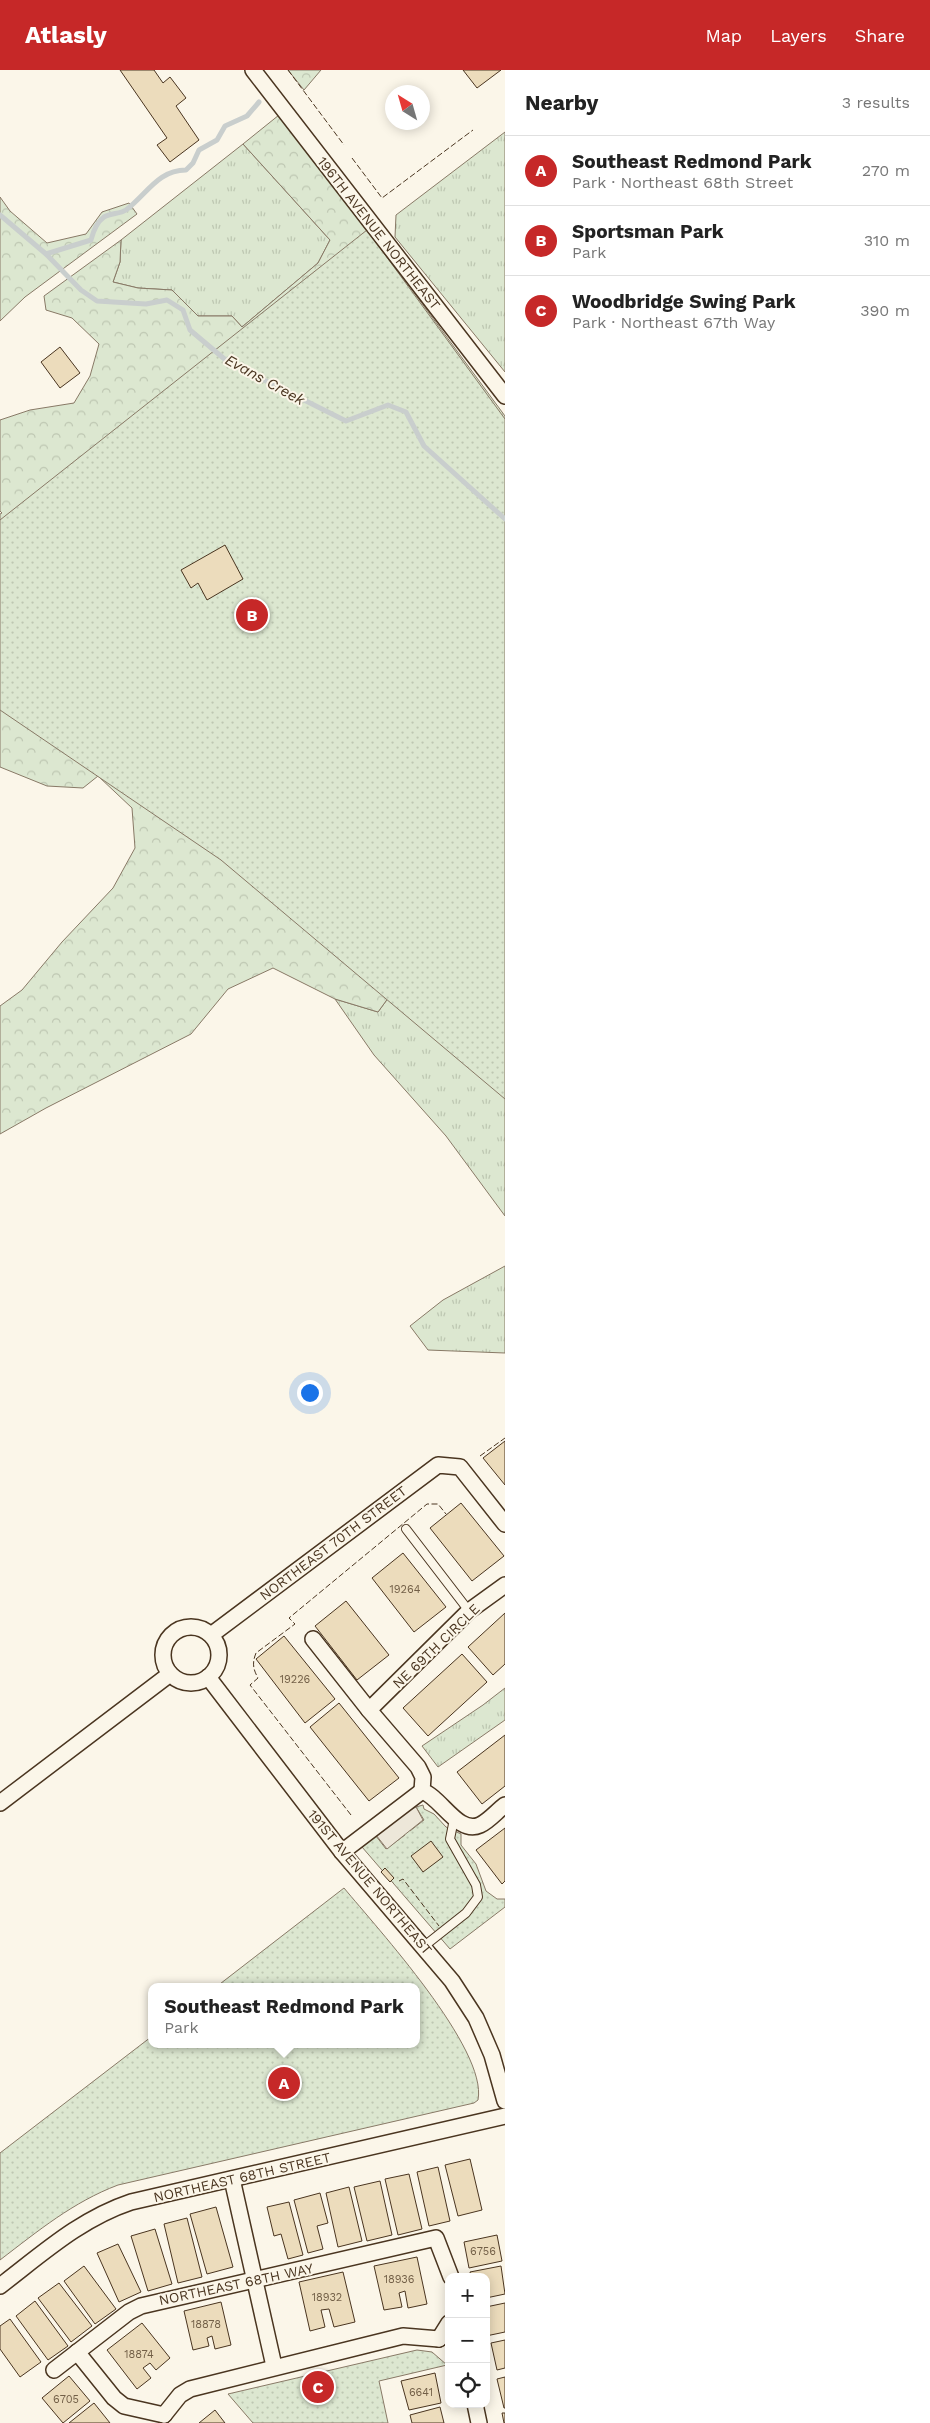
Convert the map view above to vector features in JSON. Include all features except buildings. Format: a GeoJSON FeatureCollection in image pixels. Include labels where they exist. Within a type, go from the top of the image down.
{"type":"FeatureCollection","features":[{"type":"Feature","properties":{"kind":"street","name":"196TH AVENUE NORTHEAST"},"geometry":{"type":"LineString","coordinates":[[253,70],[505,396]]}},
{"type":"Feature","properties":{"kind":"street","name":"NORTHEAST 70TH STREET"},"geometry":{"type":"LineString","coordinates":[[211,1635],[438,1464],[459,1467],[505,1524]]}},
{"type":"Feature","properties":{"kind":"street","name":"NE 69TH CIRCLE"},"geometry":{"type":"LineString","coordinates":[[369,1710],[469,1611],[505,1585]]}},
{"type":"Feature","properties":{"kind":"street"},"geometry":{"type":"LineString","coordinates":[[189,1627],[204,1630],[211,1635],[218,1649],[219,1657],[208,1677],[189,1683],[170,1674],[163,1660],[163,1652],[169,1638],[181,1628],[189,1627]]}},
{"type":"Feature","properties":{"kind":"street"},"geometry":{"type":"LineString","coordinates":[[313,1639],[369,1710],[418,1767],[423,1777],[422,1791],[342,1852]]}},
{"type":"Feature","properties":{"kind":"street"},"geometry":{"type":"LineString","coordinates":[[0,1803],[170,1674]]}},
{"type":"Feature","properties":{"kind":"street","name":"191ST AVENUE NORTHEAST"},"geometry":{"type":"LineString","coordinates":[[208,1677],[342,1852],[452,1980],[476,2018],[492,2055],[505,2101]]}},
{"type":"Feature","properties":{"kind":"street"},"geometry":{"type":"LineString","coordinates":[[422,1791],[437,1799],[454,1819],[466,1826],[479,1826],[505,1805]]}},
{"type":"Feature","properties":{"kind":"street","name":"NORTHEAST 68TH STREET"},"geometry":{"type":"LineString","coordinates":[[0,2286],[71,2231],[109,2209],[131,2202],[505,2116]]}},
{"type":"Feature","properties":{"kind":"street"},"geometry":{"type":"LineString","coordinates":[[232,2179],[274,2366]]}},
{"type":"Feature","properties":{"kind":"street","name":"NORTHEAST 68TH WAY"},"geometry":{"type":"LineString","coordinates":[[54,2370],[140,2306],[436,2238],[449,2273]]}},
{"type":"Feature","properties":{"kind":"street"},"geometry":{"type":"LineString","coordinates":[[77,2352],[114,2398],[124,2406],[164,2419],[180,2395],[190,2389],[274,2366],[403,2336],[444,2343]]}},
{"type":"Feature","properties":{"kind":"street"},"geometry":{"type":"LineString","coordinates":[[476,2408],[479,2423]]}},
{"type":"Feature","properties":{"kind":"lane"},"geometry":{"type":"LineString","coordinates":[[406,1529],[469,1611]]}},
{"type":"Feature","properties":{"kind":"lane"},"geometry":{"type":"LineString","coordinates":[[423,1947],[466,1913],[478,1897],[476,1885],[450,1839],[454,1819]]}},
{"type":"Feature","properties":{"kind":"green space"},"geometry":{"type":"Polygon","coordinates":[[[288,70],[321,70],[304,90],[288,70]]]}},
{"type":"Feature","properties":{"kind":"green space"},"geometry":{"type":"Polygon","coordinates":[[[279,115],[367,229],[505,416],[505,545],[394,990],[378,1012],[335,999],[273,968],[228,989],[191,1034],[46,1108],[0,1134],[0,1006],[22,990],[62,942],[113,888],[135,848],[132,808],[98,776],[83,788],[47,786],[0,767],[0,514],[2,513],[0,511],[0,420],[30,410],[74,403],[90,376],[99,344],[72,318],[46,310],[44,296],[121,240],[120,262],[113,282],[138,288],[172,290],[198,316],[232,316],[242,327],[318,263],[330,240],[243,144],[279,115]]]}},
{"type":"Feature","properties":{"kind":"green space"},"geometry":{"type":"Polygon","coordinates":[[[505,132],[505,372],[395,237],[396,215],[505,132]]]}},
{"type":"Feature","properties":{"kind":"green space"},"geometry":{"type":"Polygon","coordinates":[[[243,144],[330,240],[318,263],[242,327],[232,316],[198,316],[172,290],[138,288],[113,282],[120,262],[121,240],[243,144]]]}},
{"type":"Feature","properties":{"kind":"green space"},"geometry":{"type":"Polygon","coordinates":[[[0,197],[10,211],[47,243],[86,234],[102,212],[129,203],[137,214],[25,297],[0,321],[0,197]]]}},
{"type":"Feature","properties":{"kind":"green space"},"geometry":{"type":"Polygon","coordinates":[[[367,230],[505,419],[505,1099],[221,860],[0,710],[0,520],[367,230]]]}},
{"type":"Feature","properties":{"kind":"green space"},"geometry":{"type":"Polygon","coordinates":[[[505,952],[505,1216],[446,1136],[374,1055],[335,999],[378,1012],[394,990],[505,952]]]}},
{"type":"Feature","properties":{"kind":"green space"},"geometry":{"type":"Polygon","coordinates":[[[505,1266],[505,1353],[428,1350],[410,1326],[443,1300],[505,1266]]]}},
{"type":"Feature","properties":{"kind":"green space"},"geometry":{"type":"Polygon","coordinates":[[[505,1688],[505,1720],[438,1767],[422,1746],[505,1688]]]}},
{"type":"Feature","properties":{"kind":"green space"},"geometry":{"type":"Polygon","coordinates":[[[423,1805],[424,1809],[434,1814],[446,1827],[461,1834],[461,1845],[476,1864],[486,1891],[497,1899],[505,1899],[505,1907],[450,1949],[362,1847],[376,1836],[386,1849],[405,1835],[396,1823],[400,1819],[410,1831],[424,1820],[416,1807],[423,1805]]]}},
{"type":"Feature","properties":{"kind":"green space"},"geometry":{"type":"Polygon","coordinates":[[[344,1888],[404,1959],[449,2021],[466,2051],[476,2078],[478,2100],[474,2103],[118,2185],[71,2209],[0,2260],[0,2153],[148,2039],[148,2048],[420,2048],[420,1983],[221,1983],[344,1888]]]}},
{"type":"Feature","properties":{"kind":"green space"},"geometry":{"type":"Polygon","coordinates":[[[417,2350],[432,2352],[445,2363],[445,2365],[379,2381],[388,2423],[253,2423],[228,2394],[417,2350]]]}},
{"type":"Feature","properties":{"kind":"shaded area"},"geometry":{"type":"Polygon","coordinates":[[[416,1807],[423,1820],[387,1849],[376,1835],[395,1817],[416,1807]]]}},
{"type":"Feature","properties":{"kind":"waterway"},"geometry":{"type":"LineString","coordinates":[[46,254],[91,240],[96,227],[104,217],[126,210],[160,178],[176,171],[186,170],[193,163],[199,150],[217,140],[225,126],[247,116],[259,102]]}},
{"type":"Feature","properties":{"kind":"waterway","name":"Evans Creek"},"geometry":{"type":"LineString","coordinates":[[0,215],[46,254],[81,290],[97,301],[146,304],[167,300],[183,310],[190,330],[228,362],[346,421],[388,405],[406,412],[424,446],[505,519]]}},
{"type":"Feature","properties":{"kind":"fence"},"geometry":{"type":"LineString","coordinates":[[288,70],[344,145]]}},
{"type":"Feature","properties":{"kind":"fence"},"geometry":{"type":"LineString","coordinates":[[352,158],[382,198],[473,130]]}},
{"type":"Feature","properties":{"kind":"fence"},"geometry":{"type":"LineString","coordinates":[[480,1456],[505,1438]]}},
{"type":"Feature","properties":{"kind":"fence"},"geometry":{"type":"LineString","coordinates":[[351,1815],[250,1685],[258,1678],[254,1666],[256,1653],[295,1624],[289,1618],[427,1504],[438,1504],[446,1514]]}},
{"type":"Feature","properties":{"kind":"fence"},"geometry":{"type":"LineString","coordinates":[[399,1881],[403,1879],[439,1926]]}},
{"type":"Feature","properties":{"kind":"place","name":"Sportsman Park"},"geometry":{"type":"Point","coordinates":[252,615]}},
{"type":"Feature","properties":{"kind":"place","name":"Southeast Redmond Park"},"geometry":{"type":"Point","coordinates":[284,2083]}},
{"type":"Feature","properties":{"kind":"place","name":"Woodbridge Swing Park"},"geometry":{"type":"Point","coordinates":[318,2387]}}]}
